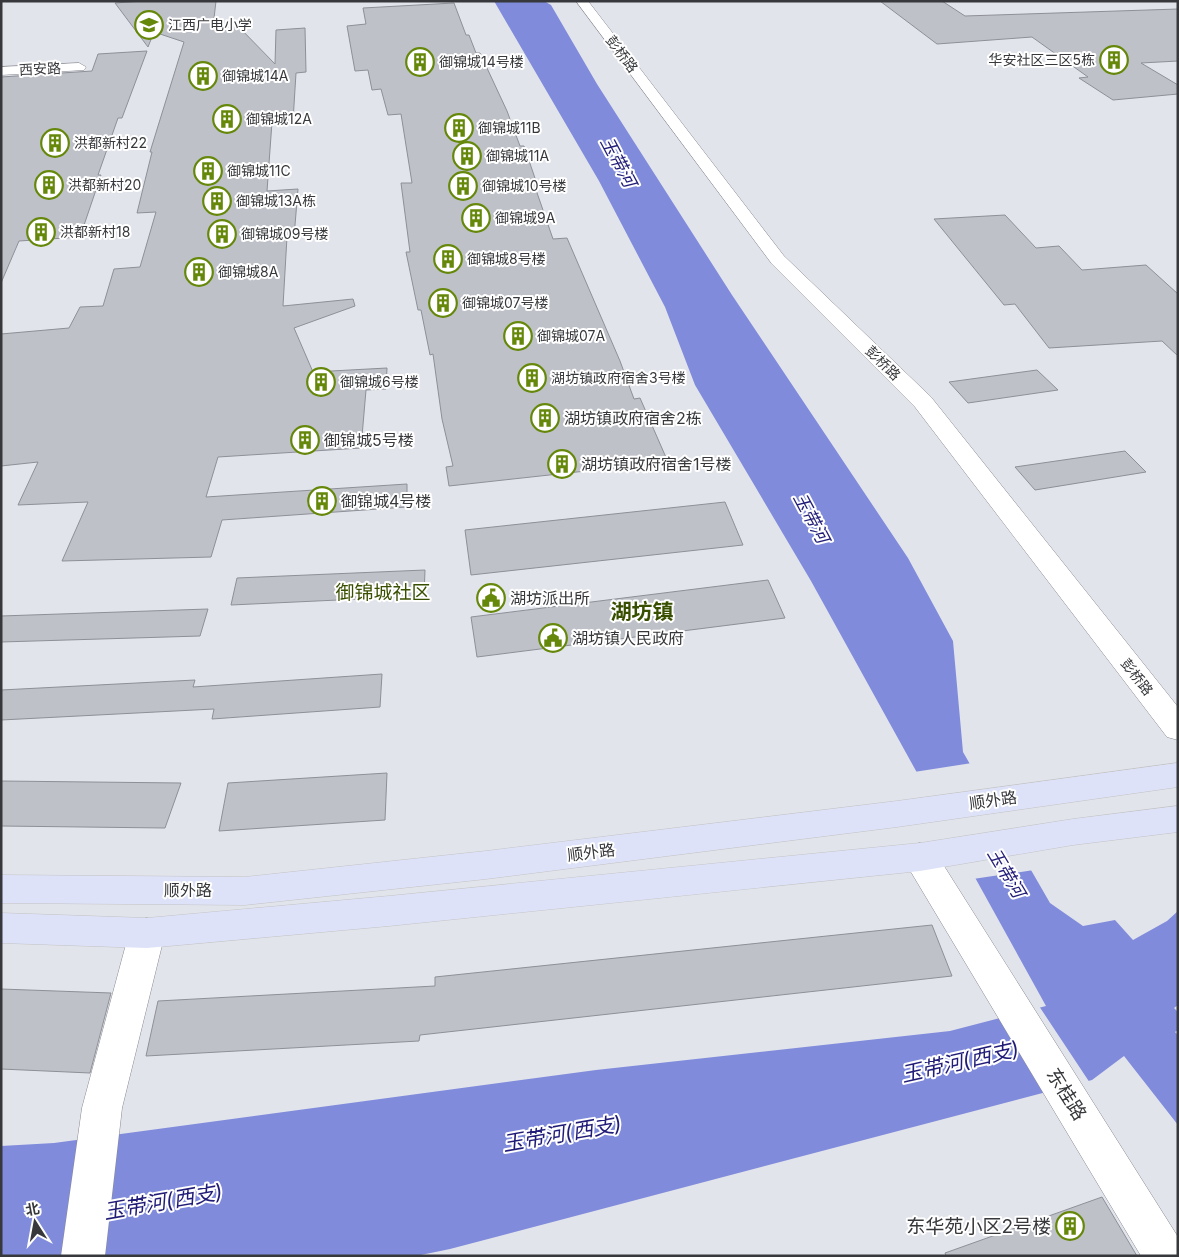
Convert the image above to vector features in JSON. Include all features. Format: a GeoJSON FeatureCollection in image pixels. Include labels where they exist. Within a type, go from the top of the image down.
{"type":"FeatureCollection","features":[{"type":"Feature","properties":{"kind":"main road","name":"顺外路"},"geometry":{"type":"LineString","coordinates":[[1,890],[244,890],[486,865],[897,814],[1178,775]]}},
{"type":"Feature","properties":{"kind":"main road"},"geometry":{"type":"LineString","coordinates":[[1,928],[147,933],[389,911],[920,856],[1074,832],[1178,819]]}},
{"type":"Feature","properties":{"kind":"street","name":"彭桥路"},"geometry":{"type":"LineString","coordinates":[[582,1],[778,260],[922,402],[1178,730]]}},
{"type":"Feature","properties":{"kind":"street","name":"西安路"},"geometry":{"type":"LineString","coordinates":[[1,71],[79,67]]}},
{"type":"Feature","properties":{"kind":"street","name":"东桂路"},"geometry":{"type":"LineString","coordinates":[[920,856],[1165,1256]]}},
{"type":"Feature","properties":{"kind":"street"},"geometry":{"type":"LineString","coordinates":[[83,1256],[102,1108],[147,933]]}},
{"type":"Feature","properties":{"kind":"water"},"geometry":{"type":"Polygon","coordinates":[[[494,1],[544,1],[551,5],[597,84],[732,295],[908,558],[953,641],[963,752],[1050,903],[1083,926],[1115,920],[1133,940],[1167,921],[1178,911],[1178,1005],[1174,1008],[1178,1012],[1178,1030],[1175,1032],[1178,1035],[1178,1125],[1124,1056],[1092,1080],[450,1249],[416,1256],[1,1256],[1,1146],[54,1143],[596,1070],[950,1031],[1046,1006],[811,581],[695,385],[665,307],[599,181],[494,1]]]}},
{"type":"Feature","properties":{"kind":"pier"},"geometry":{"type":"Polygon","coordinates":[[[972,763],[1034,870],[973,879],[914,772],[972,763]]]}},
{"type":"Feature","properties":{"kind":"pier"},"geometry":{"type":"Polygon","coordinates":[[[1039,1006],[1090,1083],[1055,1093],[1005,1014],[1039,1006]]]}},
{"type":"Feature","properties":{"kind":"building"},"geometry":{"type":"Polygon","coordinates":[[[216,1],[213,27],[236,24],[275,64],[276,30],[305,28],[306,72],[296,73],[293,121],[272,122],[267,191],[298,189],[294,237],[287,237],[283,306],[353,299],[355,306],[294,328],[313,372],[387,368],[386,389],[366,390],[361,448],[218,457],[206,497],[407,484],[407,507],[222,520],[211,557],[62,561],[88,502],[18,505],[38,462],[1,466],[1,334],[69,328],[80,307],[103,306],[114,269],[140,267],[156,212],[137,213],[152,152],[150,152],[184,42],[154,32],[148,47],[115,3],[216,1]]]}},
{"type":"Feature","properties":{"kind":"building"},"geometry":{"type":"Polygon","coordinates":[[[880,1],[942,1],[965,16],[1178,9],[1178,61],[1141,63],[1178,85],[1178,94],[1113,100],[1079,78],[1088,77],[1032,37],[937,44],[880,1]]]}},
{"type":"Feature","properties":{"kind":"building"},"geometry":{"type":"Polygon","coordinates":[[[454,3],[466,35],[469,35],[476,53],[480,53],[507,111],[520,146],[524,146],[538,187],[535,187],[553,239],[567,238],[620,361],[634,399],[640,398],[668,462],[449,486],[446,467],[453,466],[442,419],[433,354],[430,355],[421,310],[418,310],[406,252],[410,252],[401,183],[412,183],[401,114],[388,115],[381,89],[372,90],[368,70],[355,71],[347,26],[366,24],[363,8],[454,3]]]}},
{"type":"Feature","properties":{"kind":"building"},"geometry":{"type":"Polygon","coordinates":[[[147,51],[122,118],[118,118],[98,175],[101,175],[80,237],[19,241],[1,283],[1,77],[92,71],[98,54],[147,51]]]}},
{"type":"Feature","properties":{"kind":"building"},"geometry":{"type":"Polygon","coordinates":[[[1005,215],[1036,248],[1059,246],[1082,270],[1146,265],[1178,294],[1178,356],[1162,341],[1049,348],[1015,304],[1004,305],[934,219],[1005,215]]]}},
{"type":"Feature","properties":{"kind":"building"},"geometry":{"type":"Polygon","coordinates":[[[1037,370],[1058,390],[968,403],[949,382],[1037,370]]]}},
{"type":"Feature","properties":{"kind":"building"},"geometry":{"type":"Polygon","coordinates":[[[1125,451],[1146,472],[1035,490],[1015,467],[1125,451]]]}},
{"type":"Feature","properties":{"kind":"building"},"geometry":{"type":"Polygon","coordinates":[[[725,502],[743,545],[471,575],[465,530],[725,502]]]}},
{"type":"Feature","properties":{"kind":"building"},"geometry":{"type":"Polygon","coordinates":[[[425,570],[424,596],[231,605],[237,578],[425,570]]]}},
{"type":"Feature","properties":{"kind":"building","name":"湖坊镇人民政府"},"geometry":{"type":"Polygon","coordinates":[[[768,580],[785,618],[477,657],[471,617],[768,580]]]}},
{"type":"Feature","properties":{"kind":"building"},"geometry":{"type":"Polygon","coordinates":[[[208,609],[200,636],[1,642],[1,616],[208,609]]]}},
{"type":"Feature","properties":{"kind":"building"},"geometry":{"type":"Polygon","coordinates":[[[382,674],[380,707],[212,719],[214,709],[1,720],[1,690],[195,680],[193,687],[382,674]]]}},
{"type":"Feature","properties":{"kind":"building"},"geometry":{"type":"Polygon","coordinates":[[[387,773],[385,820],[219,831],[228,783],[387,773]]]}},
{"type":"Feature","properties":{"kind":"building"},"geometry":{"type":"Polygon","coordinates":[[[1,781],[181,783],[165,828],[1,826],[1,781]]]}},
{"type":"Feature","properties":{"kind":"building"},"geometry":{"type":"Polygon","coordinates":[[[932,925],[952,976],[420,1035],[419,1041],[146,1056],[158,1001],[435,986],[435,977],[932,925]]]}},
{"type":"Feature","properties":{"kind":"building"},"geometry":{"type":"Polygon","coordinates":[[[1,989],[111,993],[90,1073],[1,1069],[1,989]]]}},
{"type":"Feature","properties":{"kind":"building","name":"东华苑小区2号楼"},"geometry":{"type":"Polygon","coordinates":[[[1102,1197],[1137,1256],[946,1256],[945,1253],[1102,1197]]]}},
{"type":"Feature","properties":{"kind":"place","name":"江西广电小学"},"geometry":{"type":"Point","coordinates":[149,25]}},
{"type":"Feature","properties":{"kind":"place","name":"华安社区三区5栋"},"geometry":{"type":"Point","coordinates":[1114,60]}},
{"type":"Feature","properties":{"kind":"place","name":"御锦城14号楼"},"geometry":{"type":"Point","coordinates":[420,62]}},
{"type":"Feature","properties":{"kind":"place","name":"御锦城14A"},"geometry":{"type":"Point","coordinates":[203,76]}},
{"type":"Feature","properties":{"kind":"place","name":"御锦城12A"},"geometry":{"type":"Point","coordinates":[227,119]}},
{"type":"Feature","properties":{"kind":"place","name":"御锦城11B"},"geometry":{"type":"Point","coordinates":[459,128]}},
{"type":"Feature","properties":{"kind":"place","name":"洪都新村22"},"geometry":{"type":"Point","coordinates":[55,143]}},
{"type":"Feature","properties":{"kind":"place","name":"御锦城11A"},"geometry":{"type":"Point","coordinates":[467,156]}},
{"type":"Feature","properties":{"kind":"place","name":"御锦城11C"},"geometry":{"type":"Point","coordinates":[208,171]}},
{"type":"Feature","properties":{"kind":"place","name":"洪都新村20"},"geometry":{"type":"Point","coordinates":[49,185]}},
{"type":"Feature","properties":{"kind":"place","name":"御锦城10号楼"},"geometry":{"type":"Point","coordinates":[463,186]}},
{"type":"Feature","properties":{"kind":"place","name":"御锦城13A栋"},"geometry":{"type":"Point","coordinates":[217,201]}},
{"type":"Feature","properties":{"kind":"place","name":"御锦城9A"},"geometry":{"type":"Point","coordinates":[476,218]}},
{"type":"Feature","properties":{"kind":"place","name":"洪都新村18"},"geometry":{"type":"Point","coordinates":[41,232]}},
{"type":"Feature","properties":{"kind":"place","name":"御锦城09号楼"},"geometry":{"type":"Point","coordinates":[222,234]}},
{"type":"Feature","properties":{"kind":"place","name":"御锦城8号楼"},"geometry":{"type":"Point","coordinates":[448,259]}},
{"type":"Feature","properties":{"kind":"place","name":"御锦城8A"},"geometry":{"type":"Point","coordinates":[199,272]}},
{"type":"Feature","properties":{"kind":"place","name":"御锦城07号楼"},"geometry":{"type":"Point","coordinates":[443,303]}},
{"type":"Feature","properties":{"kind":"place","name":"御锦城07A"},"geometry":{"type":"Point","coordinates":[518,336]}},
{"type":"Feature","properties":{"kind":"place","name":"湖坊镇政府宿舍3号楼"},"geometry":{"type":"Point","coordinates":[532,378]}},
{"type":"Feature","properties":{"kind":"place","name":"御锦城6号楼"},"geometry":{"type":"Point","coordinates":[321,382]}},
{"type":"Feature","properties":{"kind":"place","name":"湖坊镇政府宿舍2栋"},"geometry":{"type":"Point","coordinates":[545,418]}},
{"type":"Feature","properties":{"kind":"place","name":"御锦城5号楼"},"geometry":{"type":"Point","coordinates":[305,440]}},
{"type":"Feature","properties":{"kind":"place","name":"湖坊镇政府宿舍1号楼"},"geometry":{"type":"Point","coordinates":[562,464]}},
{"type":"Feature","properties":{"kind":"place","name":"御锦城4号楼"},"geometry":{"type":"Point","coordinates":[322,501]}},
{"type":"Feature","properties":{"kind":"place","name":"湖坊派出所"},"geometry":{"type":"Point","coordinates":[491,598]}},
{"type":"Feature","properties":{"kind":"place","name":"湖坊镇人民政府"},"geometry":{"type":"Point","coordinates":[553,638]}},
{"type":"Feature","properties":{"kind":"place","name":"东华苑小区2号楼"},"geometry":{"type":"Point","coordinates":[1070,1226]}},
{"type":"Feature","properties":{"kind":"district","name":"御锦城社区"},"geometry":{"type":"Point","coordinates":[383,592]}},
{"type":"Feature","properties":{"kind":"district","name":"湖坊镇"},"geometry":{"type":"Point","coordinates":[642,612]}},
{"type":"Feature","properties":{"kind":"water label","name":"玉带河"},"geometry":{"type":"Point","coordinates":[618,162]}},
{"type":"Feature","properties":{"kind":"water label","name":"玉带河"},"geometry":{"type":"Point","coordinates":[811,518]}},
{"type":"Feature","properties":{"kind":"water label","name":"玉带河"},"geometry":{"type":"Point","coordinates":[1006,873]}},
{"type":"Feature","properties":{"kind":"water label","name":"玉带河(西支)"},"geometry":{"type":"Point","coordinates":[960,1062]}},
{"type":"Feature","properties":{"kind":"water label","name":"玉带河(西支)"},"geometry":{"type":"Point","coordinates":[562,1134]}},
{"type":"Feature","properties":{"kind":"water label","name":"玉带河(西支)"},"geometry":{"type":"Point","coordinates":[163,1202]}}]}
